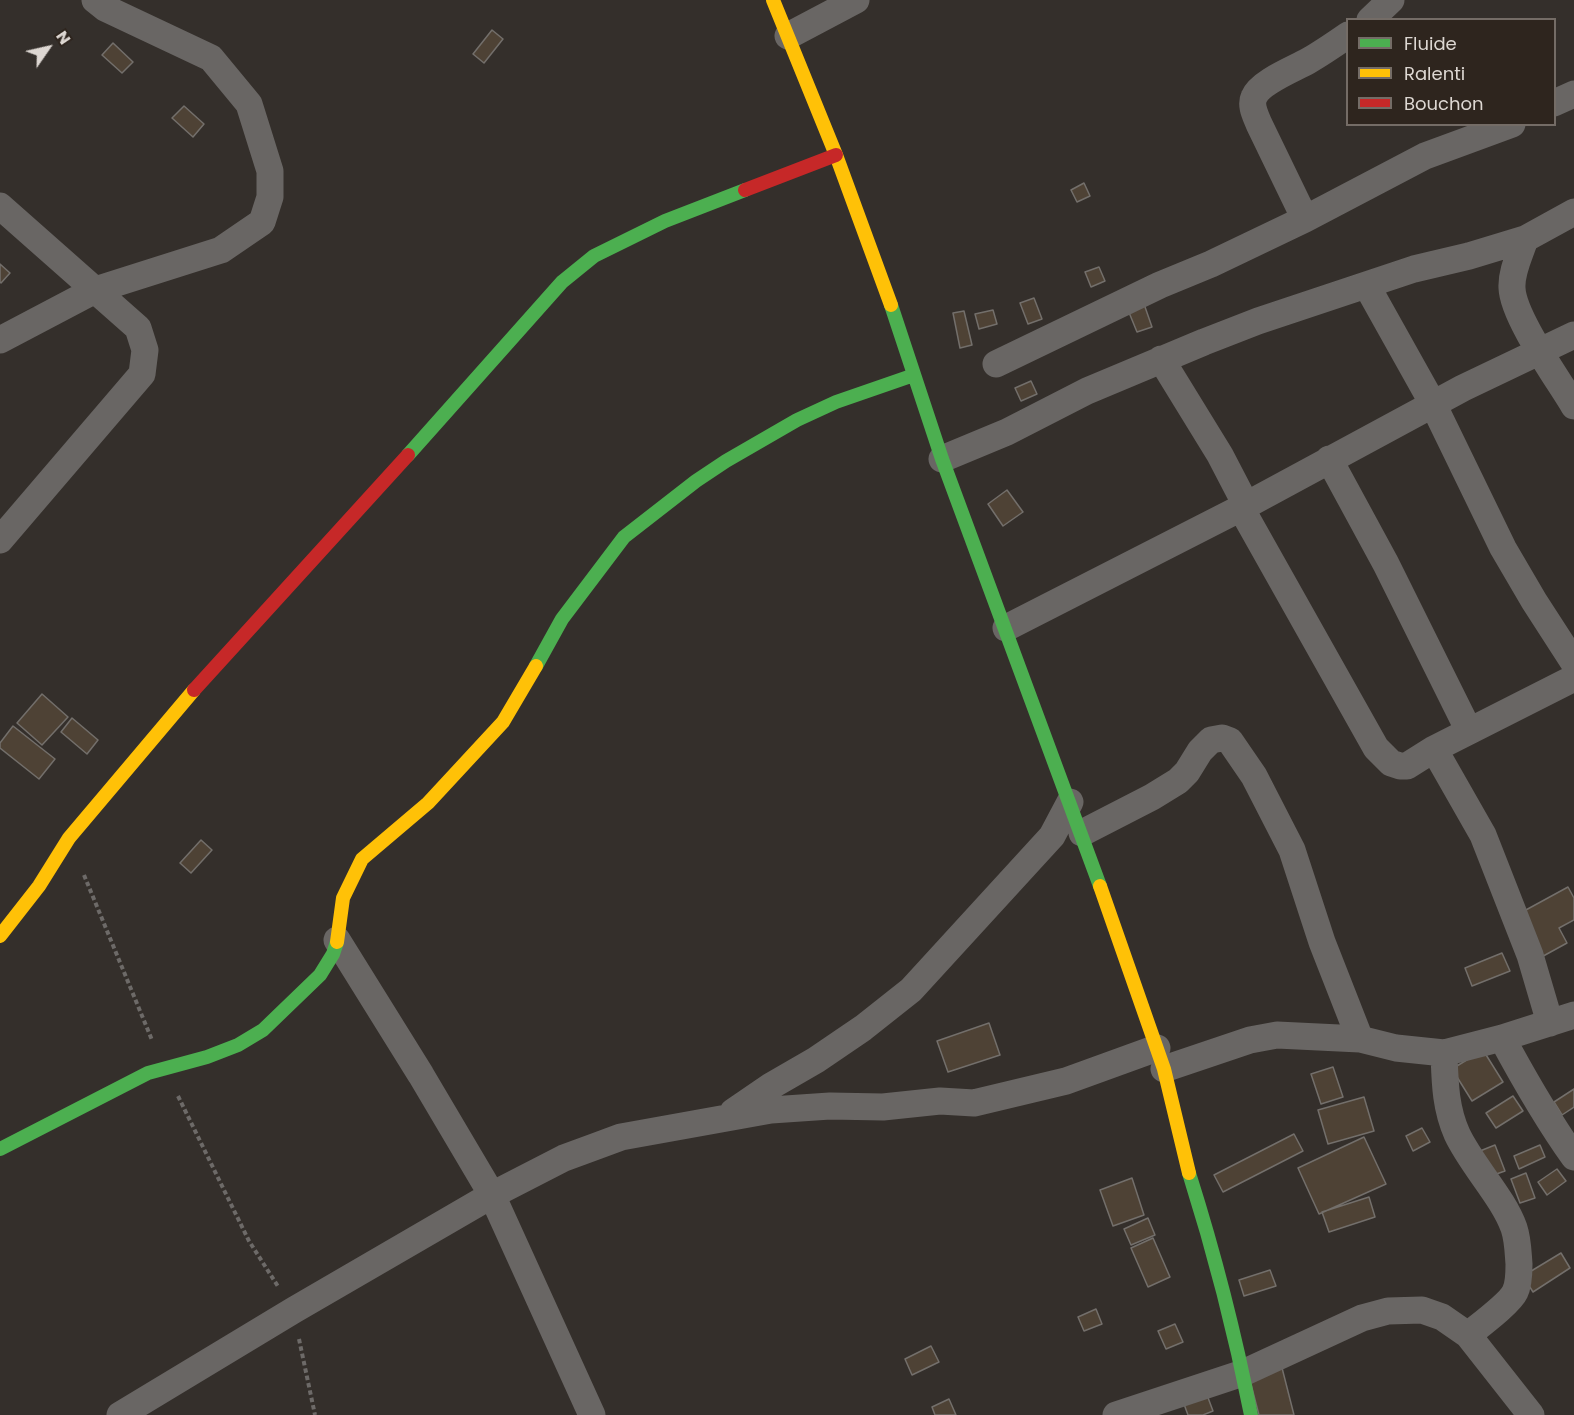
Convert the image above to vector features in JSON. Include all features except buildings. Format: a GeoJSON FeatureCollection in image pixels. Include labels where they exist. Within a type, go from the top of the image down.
{"type":"FeatureCollection","features":[{"type":"Feature","properties":{"kind":"street"},"geometry":{"type":"LineString","coordinates":[[0,340],[95,290],[221,249],[262,222],[270,197],[270,171],[249,104],[211,58],[105,8],[95,0]]}},
{"type":"Feature","properties":{"kind":"street"},"geometry":{"type":"LineString","coordinates":[[773,0],[879,269],[942,459],[1082,833],[1161,1058],[1183,1155],[1205,1224],[1243,1373],[1251,1415]]}},
{"type":"Feature","properties":{"kind":"street"},"geometry":{"type":"LineString","coordinates":[[788,36],[856,0]]}},
{"type":"Feature","properties":{"kind":"street"},"geometry":{"type":"LineString","coordinates":[[1372,18],[1391,0]]}},
{"type":"Feature","properties":{"kind":"street"},"geometry":{"type":"LineString","coordinates":[[1305,219],[1255,114],[1253,98],[1269,82],[1307,62],[1346,36]]}},
{"type":"Feature","properties":{"kind":"street"},"geometry":{"type":"LineString","coordinates":[[1556,102],[1574,94]]}},
{"type":"Feature","properties":{"kind":"street"},"geometry":{"type":"LineString","coordinates":[[996,364],[1160,285],[1211,264],[1305,219],[1425,156],[1507,126]]}},
{"type":"Feature","properties":{"kind":"street"},"geometry":{"type":"LineString","coordinates":[[0,936],[39,886],[69,838],[181,705],[562,282],[594,256],[665,221],[766,184],[836,155]]}},
{"type":"Feature","properties":{"kind":"street"},"geometry":{"type":"LineString","coordinates":[[0,206],[138,328],[145,350],[142,374],[0,540]]}},
{"type":"Feature","properties":{"kind":"street"},"geometry":{"type":"LineString","coordinates":[[942,459],[1006,432],[1087,391],[1258,321],[1414,269],[1525,239],[1574,212]]}},
{"type":"Feature","properties":{"kind":"street"},"geometry":{"type":"LineString","coordinates":[[1525,239],[1512,279],[1512,294],[1520,317],[1574,406]]}},
{"type":"Feature","properties":{"kind":"street"},"geometry":{"type":"LineString","coordinates":[[1367,286],[1433,404],[1503,548],[1574,663]]}},
{"type":"Feature","properties":{"kind":"street"},"geometry":{"type":"LineString","coordinates":[[1006,628],[1243,506],[1499,369],[1574,335]]}},
{"type":"Feature","properties":{"kind":"street"},"geometry":{"type":"LineString","coordinates":[[1161,359],[1220,455],[1243,506],[1327,664],[1381,756],[1396,765],[1404,766],[1574,678]]}},
{"type":"Feature","properties":{"kind":"street"},"geometry":{"type":"LineString","coordinates":[[0,1149],[148,1073],[207,1057],[238,1045],[263,1030],[320,975],[333,954],[343,898],[362,859],[428,803],[503,722],[562,619],[624,537],[696,481],[797,420],[836,402],[914,375]]}},
{"type":"Feature","properties":{"kind":"street"},"geometry":{"type":"LineString","coordinates":[[1329,459],[1386,564],[1469,732]]}},
{"type":"Feature","properties":{"kind":"street"},"geometry":{"type":"LineString","coordinates":[[1082,833],[1178,781],[1187,772],[1200,751],[1211,741],[1222,738],[1230,741],[1254,776],[1292,850],[1322,942],[1360,1039]]}},
{"type":"Feature","properties":{"kind":"street"},"geometry":{"type":"LineString","coordinates":[[120,1415],[294,1310],[492,1196],[564,1158],[621,1137],[771,1110],[830,1106],[883,1107],[940,1101],[974,1104],[1161,1058],[1277,1035],[1360,1039],[1396,1048],[1444,1053],[1562,1019],[1530,955],[1483,835],[1434,749]]}},
{"type":"Feature","properties":{"kind":"street"},"geometry":{"type":"LineString","coordinates":[[724,1118],[835,1048],[911,990],[1020,874],[1052,836],[1070,802]]}},
{"type":"Feature","properties":{"kind":"street"},"geometry":{"type":"LineString","coordinates":[[337,940],[427,1085],[492,1196],[592,1415]]}},
{"type":"Feature","properties":{"kind":"street"},"geometry":{"type":"LineString","coordinates":[[1502,1038],[1524,1079],[1574,1157]]}},
{"type":"Feature","properties":{"kind":"street"},"geometry":{"type":"LineString","coordinates":[[1444,1053],[1445,1094],[1449,1113],[1471,1160],[1506,1210],[1514,1228],[1518,1249],[1519,1270],[1515,1292],[1468,1335]]}},
{"type":"Feature","properties":{"kind":"street"},"geometry":{"type":"LineString","coordinates":[[1116,1415],[1243,1373],[1362,1318],[1388,1311],[1422,1310],[1442,1317],[1468,1335],[1531,1415]]}},
{"type":"Feature","properties":{"kind":"path"},"geometry":{"type":"LineString","coordinates":[[294,1310],[315,1415]]}},
{"type":"Feature","properties":{"kind":"traffic: fast"},"geometry":{"type":"LineString","coordinates":[[408,455],[562,282],[594,256],[665,221],[745,190]]}},
{"type":"Feature","properties":{"kind":"traffic: fast"},"geometry":{"type":"LineString","coordinates":[[891,305],[942,459],[1100,886]]}},
{"type":"Feature","properties":{"kind":"traffic: fast"},"geometry":{"type":"LineString","coordinates":[[536,666],[562,619],[624,537],[696,481],[797,420],[836,402],[914,375]]}},
{"type":"Feature","properties":{"kind":"traffic: fast"},"geometry":{"type":"LineString","coordinates":[[0,1149],[148,1073],[207,1057],[238,1045],[263,1030],[320,975],[333,954],[337,942]]}},
{"type":"Feature","properties":{"kind":"traffic: fast"},"geometry":{"type":"LineString","coordinates":[[1189,1173],[1223,1293],[1251,1415]]}},
{"type":"Feature","properties":{"kind":"traffic: slow"},"geometry":{"type":"LineString","coordinates":[[773,0],[836,155],[891,305]]}},
{"type":"Feature","properties":{"kind":"traffic: slow"},"geometry":{"type":"LineString","coordinates":[[337,942],[343,898],[362,859],[428,803],[503,722],[536,666]]}},
{"type":"Feature","properties":{"kind":"traffic: slow"},"geometry":{"type":"LineString","coordinates":[[0,936],[39,886],[69,838],[194,690]]}},
{"type":"Feature","properties":{"kind":"traffic: slow"},"geometry":{"type":"LineString","coordinates":[[1100,886],[1164,1069],[1189,1173]]}},
{"type":"Feature","properties":{"kind":"traffic: jam"},"geometry":{"type":"LineString","coordinates":[[745,190],[836,155]]}},
{"type":"Feature","properties":{"kind":"traffic: jam"},"geometry":{"type":"LineString","coordinates":[[194,690],[408,455]]}}]}
